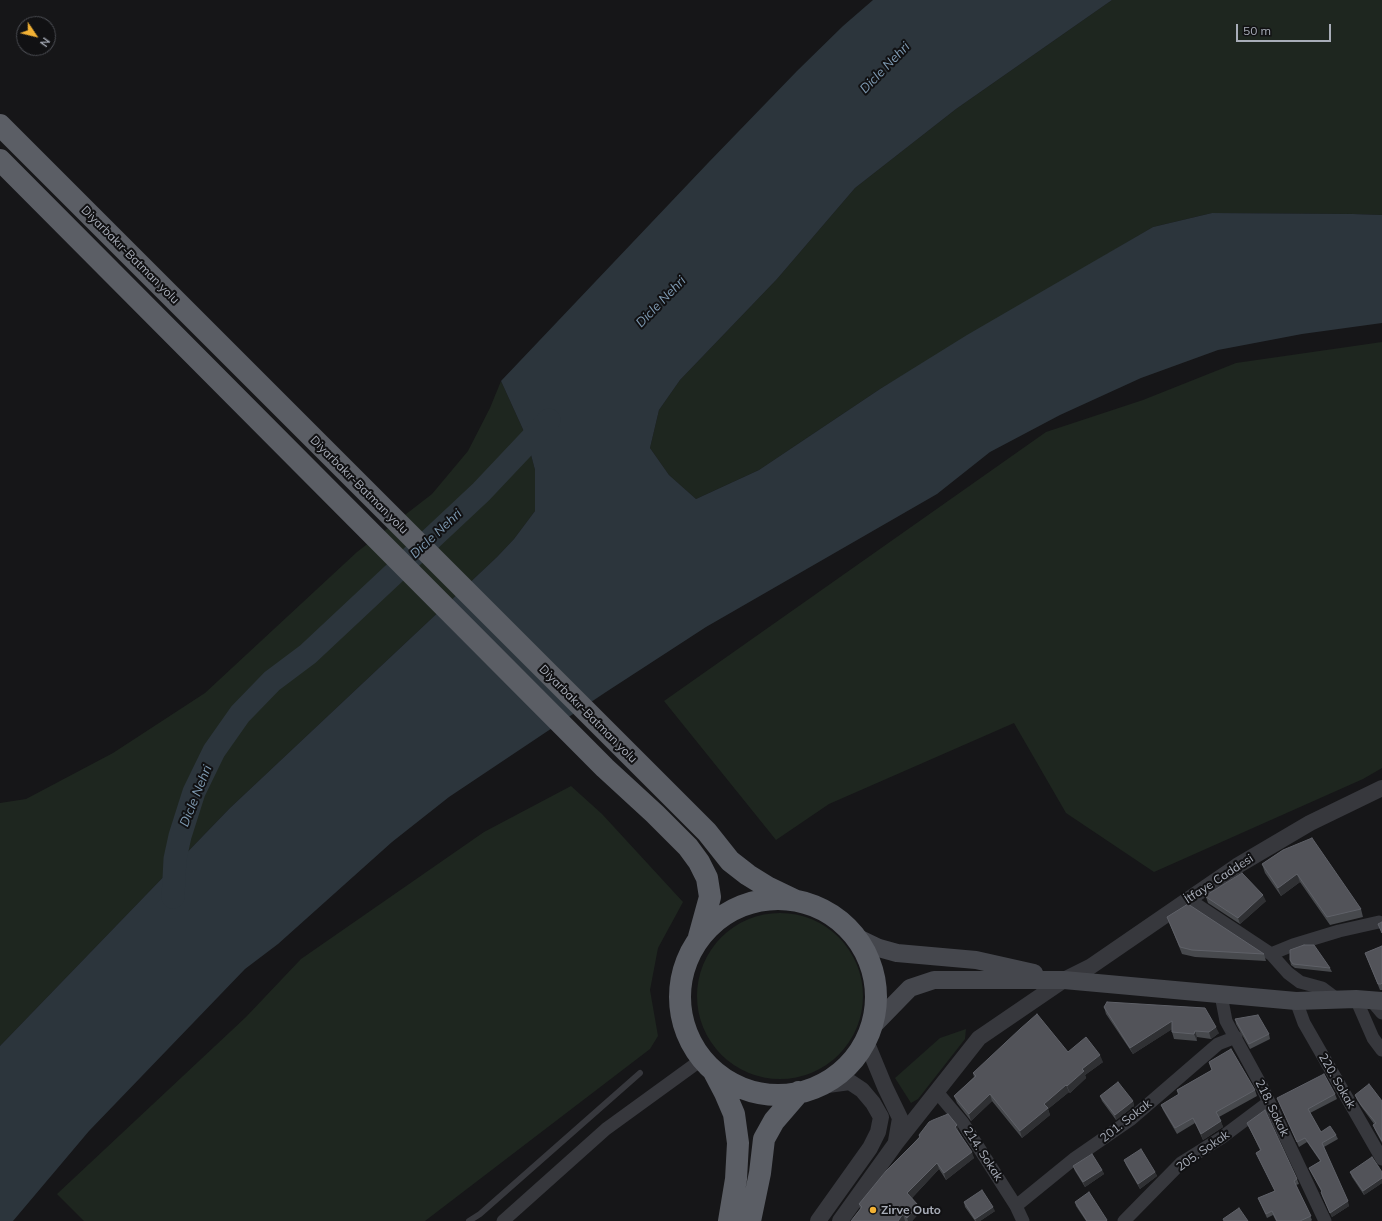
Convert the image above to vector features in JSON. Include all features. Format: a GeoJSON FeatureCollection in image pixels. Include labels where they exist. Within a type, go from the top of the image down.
{"type":"FeatureCollection","features":[{"type":"Feature","properties":{"kind":"highway","name":"Diyarbakır-Batman yolu"},"geometry":{"type":"LineString","coordinates":[[0,125],[706,832],[730,861],[748,875],[769,888],[794,900]]}},
{"type":"Feature","properties":{"kind":"highway"},"geometry":{"type":"LineString","coordinates":[[0,160],[605,768],[656,814],[688,847],[699,862],[707,878],[710,898],[699,937],[684,966],[679,998],[684,1031],[725,1093],[734,1114],[738,1143],[736,1179],[729,1221]]}},
{"type":"Feature","properties":{"kind":"highway"},"geometry":{"type":"LineString","coordinates":[[699,937],[722,915],[752,901],[784,898],[794,900],[815,905],[843,922],[863,947],[875,977],[876,1009],[868,1035],[847,1068],[820,1086],[788,1095],[755,1094],[725,1081],[706,1065]]}},
{"type":"Feature","properties":{"kind":"highway"},"geometry":{"type":"LineString","coordinates":[[750,1221],[760,1173],[764,1139],[774,1120],[799,1092]]}},
{"type":"Feature","properties":{"kind":"main road"},"geometry":{"type":"LineString","coordinates":[[854,936],[879,948],[897,953],[976,960],[1064,980]]}},
{"type":"Feature","properties":{"kind":"main road"},"geometry":{"type":"LineString","coordinates":[[868,1035],[910,988],[934,980],[1064,980],[1296,1001],[1338,1000],[1373,1004]]}},
{"type":"Feature","properties":{"kind":"street","name":"İtfaye Caddesi"},"geometry":{"type":"LineString","coordinates":[[840,1221],[896,1143],[979,1038],[1064,980],[1090,967],[1237,866],[1310,823],[1382,788]]}},
{"type":"Feature","properties":{"kind":"street"},"geometry":{"type":"LineString","coordinates":[[1188,899],[1271,954],[1288,973],[1300,982],[1322,988],[1338,1000]]}},
{"type":"Feature","properties":{"kind":"street"},"geometry":{"type":"LineString","coordinates":[[1271,954],[1293,945],[1339,931],[1379,922]]}},
{"type":"Feature","properties":{"kind":"street","name":"218. Sokak"},"geometry":{"type":"LineString","coordinates":[[1220,995],[1226,1021],[1236,1037],[1269,1102],[1325,1221]]}},
{"type":"Feature","properties":{"kind":"street","name":"220. Sokak"},"geometry":{"type":"LineString","coordinates":[[1296,1001],[1304,1023],[1382,1158]]}},
{"type":"Feature","properties":{"kind":"street"},"geometry":{"type":"LineString","coordinates":[[1373,1004],[1373,1038],[1382,1050]]}},
{"type":"Feature","properties":{"kind":"street"},"geometry":{"type":"LineString","coordinates":[[868,1035],[885,1087],[900,1118],[896,1143]]}},
{"type":"Feature","properties":{"kind":"street","name":"201. Sokak"},"geometry":{"type":"LineString","coordinates":[[1016,1206],[1075,1158],[1130,1120],[1218,1044],[1236,1037]]}},
{"type":"Feature","properties":{"kind":"street"},"geometry":{"type":"LineString","coordinates":[[502,1221],[606,1129],[706,1065]]}},
{"type":"Feature","properties":{"kind":"street"},"geometry":{"type":"LineString","coordinates":[[818,1221],[870,1148],[878,1132],[881,1117],[873,1103],[862,1090],[850,1082],[820,1086]]}},
{"type":"Feature","properties":{"kind":"street","name":"214. Sokak"},"geometry":{"type":"LineString","coordinates":[[937,1092],[963,1123],[1016,1206],[1023,1221]]}},
{"type":"Feature","properties":{"kind":"street","name":"205. Sokak"},"geometry":{"type":"LineString","coordinates":[[1124,1221],[1181,1163],[1221,1138],[1269,1102]]}},
{"type":"Feature","properties":{"kind":"lane"},"geometry":{"type":"LineString","coordinates":[[469,1221],[480,1214],[640,1073]]}},
{"type":"Feature","properties":{"kind":"shaded area"},"geometry":{"type":"Polygon","coordinates":[[[1112,0],[1382,0],[1382,215],[1212,213],[1153,227],[880,389],[759,470],[696,499],[669,475],[650,448],[659,410],[680,380],[777,279],[855,188],[956,109],[1112,0]]]}},
{"type":"Feature","properties":{"kind":"shaded area"},"geometry":{"type":"Polygon","coordinates":[[[1382,342],[1382,768],[1363,779],[1154,872],[1066,813],[1014,723],[829,804],[776,840],[664,701],[1046,432],[1143,400],[1236,363],[1382,342]]]}},
{"type":"Feature","properties":{"kind":"shaded area"},"geometry":{"type":"Polygon","coordinates":[[[501,381],[526,436],[535,470],[535,511],[514,539],[497,557],[230,808],[0,1046],[0,803],[26,799],[113,753],[205,693],[357,552],[432,494],[468,451],[490,408],[501,381]]]}},
{"type":"Feature","properties":{"kind":"shaded area"},"geometry":{"type":"Polygon","coordinates":[[[571,786],[602,814],[683,902],[658,948],[650,990],[658,1036],[650,1049],[425,1221],[84,1221],[57,1194],[246,1017],[301,959],[484,832],[571,786]]]}},
{"type":"Feature","properties":{"kind":"shaded area"},"geometry":{"type":"Polygon","coordinates":[[[780,913],[804,917],[819,923],[832,932],[844,944],[853,957],[859,972],[863,996],[859,1020],[853,1035],[844,1048],[832,1060],[819,1069],[804,1075],[780,1079],[756,1075],[741,1069],[728,1060],[716,1048],[707,1035],[701,1020],[697,996],[701,972],[707,957],[716,944],[728,932],[741,923],[756,917],[780,913]]]}},
{"type":"Feature","properties":{"kind":"shaded area"},"geometry":{"type":"Polygon","coordinates":[[[966,1029],[965,1039],[918,1099],[911,1103],[895,1078],[940,1038],[966,1029]]]}},
{"type":"Feature","properties":{"kind":"water"},"geometry":{"type":"Polygon","coordinates":[[[873,0],[1112,0],[956,109],[855,188],[777,279],[680,380],[659,410],[650,448],[669,475],[696,499],[759,470],[880,389],[967,335],[1153,227],[1212,213],[1382,215],[1382,323],[1302,334],[1218,350],[1141,378],[1060,415],[990,452],[937,494],[706,627],[449,797],[392,842],[278,944],[245,969],[89,1131],[13,1221],[0,1221],[0,1046],[230,808],[497,557],[514,539],[535,511],[535,470],[526,436],[501,381],[797,71],[843,26],[873,0]]]}},
{"type":"Feature","properties":{"kind":"building"},"geometry":{"type":"Polygon","coordinates":[[[1312,838],[1361,909],[1327,917],[1297,874],[1278,888],[1262,864],[1283,850],[1312,838]]]}},
{"type":"Feature","properties":{"kind":"building"},"geometry":{"type":"Polygon","coordinates":[[[1242,873],[1263,895],[1238,918],[1206,897],[1208,894],[1242,873]]]}},
{"type":"Feature","properties":{"kind":"building"},"geometry":{"type":"Polygon","coordinates":[[[1188,904],[1264,954],[1192,950],[1180,947],[1167,917],[1188,904]]]}},
{"type":"Feature","properties":{"kind":"building"},"geometry":{"type":"Polygon","coordinates":[[[1382,922],[1382,933],[1378,924],[1382,922]]]}},
{"type":"Feature","properties":{"kind":"building"},"geometry":{"type":"Polygon","coordinates":[[[1304,945],[1314,945],[1330,968],[1293,964],[1290,960],[1290,950],[1304,945]]]}},
{"type":"Feature","properties":{"kind":"building"},"geometry":{"type":"Polygon","coordinates":[[[1382,946],[1382,983],[1378,984],[1365,953],[1382,946]]]}},
{"type":"Feature","properties":{"kind":"building"},"geometry":{"type":"Polygon","coordinates":[[[1107,1002],[1205,1008],[1216,1027],[1209,1032],[1195,1031],[1194,1034],[1172,1032],[1172,1021],[1130,1048],[1104,1007],[1107,1002]]]}},
{"type":"Feature","properties":{"kind":"building"},"geometry":{"type":"Polygon","coordinates":[[[1037,1014],[1068,1052],[1086,1037],[1100,1055],[1082,1069],[1084,1071],[1067,1086],[1066,1085],[1044,1104],[1048,1108],[1020,1131],[990,1094],[969,1114],[954,1096],[976,1076],[973,1073],[1037,1014]]]}},
{"type":"Feature","properties":{"kind":"building"},"geometry":{"type":"Polygon","coordinates":[[[1258,1015],[1269,1034],[1249,1044],[1235,1019],[1258,1015]]]}},
{"type":"Feature","properties":{"kind":"building"},"geometry":{"type":"Polygon","coordinates":[[[1231,1049],[1255,1090],[1216,1112],[1221,1121],[1201,1134],[1193,1118],[1175,1128],[1161,1105],[1179,1094],[1177,1090],[1212,1070],[1209,1062],[1231,1049]]]}},
{"type":"Feature","properties":{"kind":"building"},"geometry":{"type":"Polygon","coordinates":[[[1324,1074],[1335,1094],[1308,1109],[1321,1132],[1330,1126],[1336,1135],[1322,1143],[1348,1201],[1330,1213],[1321,1192],[1322,1191],[1309,1168],[1321,1161],[1305,1138],[1297,1142],[1277,1098],[1324,1074]]]}},
{"type":"Feature","properties":{"kind":"building"},"geometry":{"type":"Polygon","coordinates":[[[1118,1082],[1133,1101],[1115,1115],[1100,1096],[1118,1082]]]}},
{"type":"Feature","properties":{"kind":"building"},"geometry":{"type":"Polygon","coordinates":[[[1369,1084],[1382,1101],[1382,1141],[1373,1125],[1376,1123],[1355,1095],[1369,1084]]]}},
{"type":"Feature","properties":{"kind":"building"},"geometry":{"type":"Polygon","coordinates":[[[1265,1110],[1297,1179],[1294,1181],[1311,1216],[1300,1221],[1277,1221],[1272,1211],[1266,1214],[1258,1198],[1275,1191],[1256,1153],[1261,1150],[1247,1123],[1265,1110]]]}},
{"type":"Feature","properties":{"kind":"building"},"geometry":{"type":"Polygon","coordinates":[[[948,1114],[957,1125],[955,1127],[972,1152],[944,1173],[937,1163],[907,1193],[918,1205],[907,1218],[903,1214],[898,1221],[851,1221],[862,1207],[859,1204],[886,1171],[920,1137],[919,1135],[929,1122],[948,1114]]]}},
{"type":"Feature","properties":{"kind":"building"},"geometry":{"type":"Polygon","coordinates":[[[1141,1149],[1155,1172],[1138,1184],[1124,1160],[1141,1149]]]}},
{"type":"Feature","properties":{"kind":"building"},"geometry":{"type":"Polygon","coordinates":[[[1092,1154],[1102,1170],[1083,1182],[1073,1166],[1092,1154]]]}},
{"type":"Feature","properties":{"kind":"building"},"geometry":{"type":"Polygon","coordinates":[[[1372,1157],[1382,1172],[1382,1178],[1363,1191],[1350,1172],[1372,1157]]]}},
{"type":"Feature","properties":{"kind":"building"},"geometry":{"type":"Polygon","coordinates":[[[982,1190],[993,1207],[975,1219],[964,1202],[982,1190]]]}},
{"type":"Feature","properties":{"kind":"building"},"geometry":{"type":"Polygon","coordinates":[[[1089,1192],[1107,1220],[1106,1221],[1087,1221],[1075,1202],[1089,1192]]]}},
{"type":"Feature","properties":{"kind":"building"},"geometry":{"type":"Polygon","coordinates":[[[1239,1208],[1248,1221],[1224,1221],[1223,1219],[1239,1208]]]}},
{"type":"Feature","properties":{"kind":"waterway","name":"Dicle Nehri"},"geometry":{"type":"LineString","coordinates":[[173,897],[175,859],[180,836],[194,792],[214,751],[240,714],[272,681],[308,654],[481,492],[549,420]]}},
{"type":"Feature","properties":{"kind":"place","name":"Zirve Outo"},"geometry":{"type":"Point","coordinates":[873,1210]}}]}
